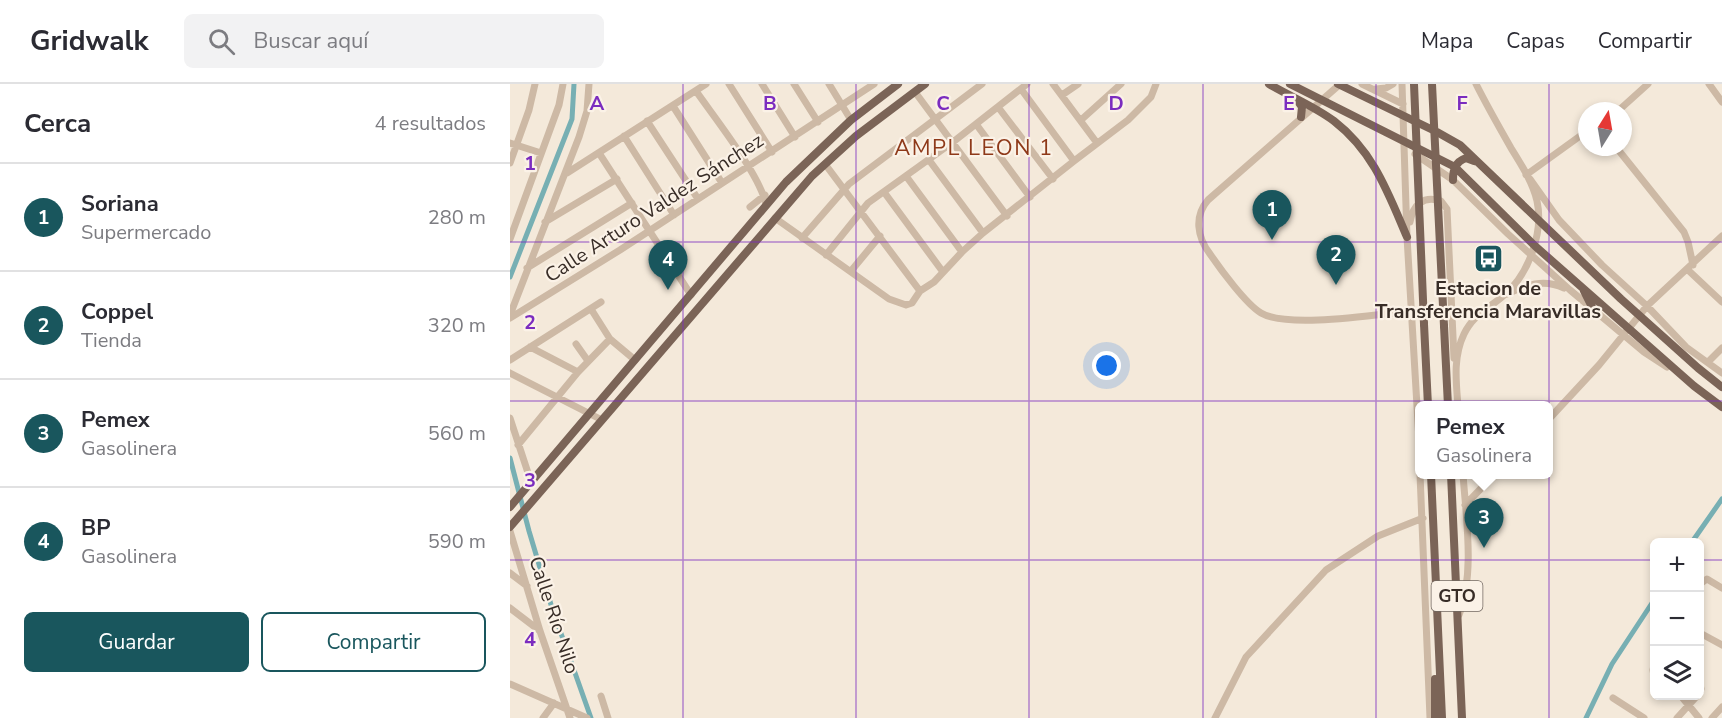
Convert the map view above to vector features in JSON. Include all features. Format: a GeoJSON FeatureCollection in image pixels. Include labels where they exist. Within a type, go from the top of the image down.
{"type":"FeatureCollection","features":[{"type":"Feature","properties":{"kind":"main road"},"geometry":{"type":"LineString","coordinates":[[510,507],[766,205],[808,159],[851,120],[898,84]]}},
{"type":"Feature","properties":{"kind":"main road"},"geometry":{"type":"LineString","coordinates":[[510,529],[774,218],[856,135],[925,84]]}},
{"type":"Feature","properties":{"kind":"main road"},"geometry":{"type":"LineString","coordinates":[[1269,84],[1313,107],[1343,129],[1368,156],[1392,197],[1407,237]]}},
{"type":"Feature","properties":{"kind":"main road"},"geometry":{"type":"LineString","coordinates":[[1290,84],[1455,166],[1535,246],[1581,285],[1628,332],[1722,407]]}},
{"type":"Feature","properties":{"kind":"main road"},"geometry":{"type":"LineString","coordinates":[[1339,84],[1460,145],[1640,315],[1722,387]]}},
{"type":"Feature","properties":{"kind":"main road"},"geometry":{"type":"LineString","coordinates":[[1414,84],[1428,401]]}},
{"type":"Feature","properties":{"kind":"main road"},"geometry":{"type":"LineString","coordinates":[[1432,84],[1448,401]]}},
{"type":"Feature","properties":{"kind":"main road"},"geometry":{"type":"LineString","coordinates":[[1294,97],[1302,107],[1301,117]]}},
{"type":"Feature","properties":{"kind":"main road"},"geometry":{"type":"LineString","coordinates":[[1453,180],[1455,166],[1463,159],[1472,159],[1512,195]]}},
{"type":"Feature","properties":{"kind":"main road"},"geometry":{"type":"LineString","coordinates":[[1581,285],[1593,309]]}},
{"type":"Feature","properties":{"kind":"main road"},"geometry":{"type":"LineString","coordinates":[[602,420],[598,413],[599,410],[621,385],[622,376]]}},
{"type":"Feature","properties":{"kind":"main road"},"geometry":{"type":"LineString","coordinates":[[563,464],[564,457],[592,424],[589,413]]}},
{"type":"Feature","properties":{"kind":"main road","name":"GTO"},"geometry":{"type":"LineString","coordinates":[[1431,479],[1442,718]]}},
{"type":"Feature","properties":{"kind":"main road","name":"GTO"},"geometry":{"type":"LineString","coordinates":[[1451,479],[1462,718]]}},
{"type":"Feature","properties":{"kind":"main road"},"geometry":{"type":"LineString","coordinates":[[1432,718],[1438,628]]}},
{"type":"Feature","properties":{"kind":"street"},"geometry":{"type":"LineString","coordinates":[[510,163],[513,144],[529,110],[535,84]]}},
{"type":"Feature","properties":{"kind":"street"},"geometry":{"type":"LineString","coordinates":[[510,239],[559,105],[563,84]]}},
{"type":"Feature","properties":{"kind":"street"},"geometry":{"type":"LineString","coordinates":[[510,317],[579,137],[587,111],[589,84]]}},
{"type":"Feature","properties":{"kind":"street"},"geometry":{"type":"LineString","coordinates":[[565,174],[706,84]]}},
{"type":"Feature","properties":{"kind":"street"},"geometry":{"type":"LineString","coordinates":[[729,84],[772,152]]}},
{"type":"Feature","properties":{"kind":"street"},"geometry":{"type":"LineString","coordinates":[[762,84],[795,136]]}},
{"type":"Feature","properties":{"kind":"street"},"geometry":{"type":"LineString","coordinates":[[794,84],[818,122]]}},
{"type":"Feature","properties":{"kind":"street"},"geometry":{"type":"LineString","coordinates":[[830,84],[851,120]]}},
{"type":"Feature","properties":{"kind":"street","name":"Calle Arturo Valdez Sánchez"},"geometry":{"type":"LineString","coordinates":[[510,317],[650,231],[874,84]]}},
{"type":"Feature","properties":{"kind":"street"},"geometry":{"type":"LineString","coordinates":[[802,238],[843,189],[981,84]]}},
{"type":"Feature","properties":{"kind":"street"},"geometry":{"type":"LineString","coordinates":[[826,255],[860,211],[1027,84]]}},
{"type":"Feature","properties":{"kind":"street"},"geometry":{"type":"LineString","coordinates":[[1053,84],[1097,143]]}},
{"type":"Feature","properties":{"kind":"street"},"geometry":{"type":"LineString","coordinates":[[1081,120],[1121,84]]}},
{"type":"Feature","properties":{"kind":"street"},"geometry":{"type":"LineString","coordinates":[[774,218],[896,303],[906,305],[912,303],[920,291],[983,233],[1128,120],[1148,101],[1156,84]]}},
{"type":"Feature","properties":{"kind":"street"},"geometry":{"type":"LineString","coordinates":[[1339,84],[1204,205],[1200,211],[1198,226],[1207,251],[1246,299],[1269,317],[1289,320],[1326,319],[1412,311]]}},
{"type":"Feature","properties":{"kind":"street"},"geometry":{"type":"LineString","coordinates":[[1364,85],[1382,89],[1393,84]]}},
{"type":"Feature","properties":{"kind":"street"},"geometry":{"type":"LineString","coordinates":[[1402,84],[1407,237],[1416,401]]}},
{"type":"Feature","properties":{"kind":"street"},"geometry":{"type":"LineString","coordinates":[[1476,84],[1526,175],[1538,203],[1535,246],[1520,276],[1504,296]]}},
{"type":"Feature","properties":{"kind":"street"},"geometry":{"type":"LineString","coordinates":[[1628,102],[1648,84]]}},
{"type":"Feature","properties":{"kind":"street"},"geometry":{"type":"LineString","coordinates":[[1709,84],[1722,100]]}},
{"type":"Feature","properties":{"kind":"street"},"geometry":{"type":"LineString","coordinates":[[1364,85],[1403,104]]}},
{"type":"Feature","properties":{"kind":"street"},"geometry":{"type":"LineString","coordinates":[[1062,95],[1076,86]]}},
{"type":"Feature","properties":{"kind":"street"},"geometry":{"type":"LineString","coordinates":[[1021,89],[1074,161]]}},
{"type":"Feature","properties":{"kind":"street"},"geometry":{"type":"LineString","coordinates":[[696,91],[748,167],[765,195],[766,205]]}},
{"type":"Feature","properties":{"kind":"street"},"geometry":{"type":"LineString","coordinates":[[915,92],[1007,216]]}},
{"type":"Feature","properties":{"kind":"street"},"geometry":{"type":"LineString","coordinates":[[673,105],[722,183]]}},
{"type":"Feature","properties":{"kind":"street"},"geometry":{"type":"LineString","coordinates":[[998,107],[1053,179]]}},
{"type":"Feature","properties":{"kind":"street"},"geometry":{"type":"LineString","coordinates":[[647,122],[698,199]]}},
{"type":"Feature","properties":{"kind":"street"},"geometry":{"type":"LineString","coordinates":[[976,124],[1030,197]]}},
{"type":"Feature","properties":{"kind":"street"},"geometry":{"type":"LineString","coordinates":[[624,136],[674,215]]}},
{"type":"Feature","properties":{"kind":"street"},"geometry":{"type":"LineString","coordinates":[[1526,175],[1578,137]]}},
{"type":"Feature","properties":{"kind":"street"},"geometry":{"type":"LineString","coordinates":[[1404,140],[1421,159],[1453,180],[1531,256],[1570,290],[1593,309],[1628,332]]}},
{"type":"Feature","properties":{"kind":"street"},"geometry":{"type":"LineString","coordinates":[[513,144],[541,153]]}},
{"type":"Feature","properties":{"kind":"street"},"geometry":{"type":"LineString","coordinates":[[599,153],[691,295]]}},
{"type":"Feature","properties":{"kind":"street"},"geometry":{"type":"LineString","coordinates":[[1623,156],[1680,226],[1688,242],[1690,267],[1722,302]]}},
{"type":"Feature","properties":{"kind":"street"},"geometry":{"type":"LineString","coordinates":[[929,160],[983,233]]}},
{"type":"Feature","properties":{"kind":"street"},"geometry":{"type":"LineString","coordinates":[[825,164],[920,291]]}},
{"type":"Feature","properties":{"kind":"street"},"geometry":{"type":"LineString","coordinates":[[1526,175],[1559,220],[1602,265],[1647,306],[1686,347],[1722,374]]}},
{"type":"Feature","properties":{"kind":"street"},"geometry":{"type":"LineString","coordinates":[[906,176],[962,252]]}},
{"type":"Feature","properties":{"kind":"street"},"geometry":{"type":"LineString","coordinates":[[545,222],[616,179]]}},
{"type":"Feature","properties":{"kind":"street"},"geometry":{"type":"LineString","coordinates":[[884,192],[943,272]]}},
{"type":"Feature","properties":{"kind":"street"},"geometry":{"type":"LineString","coordinates":[[750,207],[765,195]]}},
{"type":"Feature","properties":{"kind":"street"},"geometry":{"type":"LineString","coordinates":[[1407,237],[1411,215],[1418,203],[1430,199],[1441,201],[1445,205],[1448,215],[1458,401]]}},
{"type":"Feature","properties":{"kind":"street"},"geometry":{"type":"LineString","coordinates":[[527,268],[632,204]]}},
{"type":"Feature","properties":{"kind":"street"},"geometry":{"type":"LineString","coordinates":[[850,271],[880,236]]}},
{"type":"Feature","properties":{"kind":"street"},"geometry":{"type":"LineString","coordinates":[[1553,414],[1628,332],[1647,306],[1722,236]]}},
{"type":"Feature","properties":{"kind":"street"},"geometry":{"type":"LineString","coordinates":[[1455,373],[1461,342],[1471,322],[1478,314],[1504,296],[1536,283],[1551,283],[1570,290]]}},
{"type":"Feature","properties":{"kind":"street"},"geometry":{"type":"LineString","coordinates":[[510,360],[601,302]]}},
{"type":"Feature","properties":{"kind":"street"},"geometry":{"type":"LineString","coordinates":[[591,309],[610,339],[635,360]]}},
{"type":"Feature","properties":{"kind":"street"},"geometry":{"type":"LineString","coordinates":[[518,445],[578,372],[610,339]]}},
{"type":"Feature","properties":{"kind":"street"},"geometry":{"type":"LineString","coordinates":[[576,344],[588,361]]}},
{"type":"Feature","properties":{"kind":"street"},"geometry":{"type":"LineString","coordinates":[[530,347],[578,372]]}},
{"type":"Feature","properties":{"kind":"street"},"geometry":{"type":"LineString","coordinates":[[1686,347],[1698,368]]}},
{"type":"Feature","properties":{"kind":"street"},"geometry":{"type":"LineString","coordinates":[[1708,362],[1722,348]]}},
{"type":"Feature","properties":{"kind":"street"},"geometry":{"type":"LineString","coordinates":[[510,373],[602,420]]}},
{"type":"Feature","properties":{"kind":"street"},"geometry":{"type":"LineString","coordinates":[[510,418],[531,482]]}},
{"type":"Feature","properties":{"kind":"street"},"geometry":{"type":"LineString","coordinates":[[1420,479],[1432,718]]}},
{"type":"Feature","properties":{"kind":"street"},"geometry":{"type":"LineString","coordinates":[[1458,618],[1467,585],[1463,479]]}},
{"type":"Feature","properties":{"kind":"street"},"geometry":{"type":"LineString","coordinates":[[1465,505],[1490,479]]}},
{"type":"Feature","properties":{"kind":"street"},"geometry":{"type":"LineString","coordinates":[[1215,718],[1246,657],[1326,570],[1378,536],[1423,518]]}},
{"type":"Feature","properties":{"kind":"street","name":"Calle Río Nilo"},"geometry":{"type":"LineString","coordinates":[[510,529],[540,631],[570,718]]}},
{"type":"Feature","properties":{"kind":"street"},"geometry":{"type":"LineString","coordinates":[[510,573],[527,586]]}},
{"type":"Feature","properties":{"kind":"street"},"geometry":{"type":"LineString","coordinates":[[1704,581],[1707,579],[1722,588]]}},
{"type":"Feature","properties":{"kind":"street"},"geometry":{"type":"LineString","coordinates":[[510,608],[540,631]]}},
{"type":"Feature","properties":{"kind":"street"},"geometry":{"type":"LineString","coordinates":[[1704,635],[1722,645]]}},
{"type":"Feature","properties":{"kind":"street"},"geometry":{"type":"LineString","coordinates":[[511,687],[586,718]]}},
{"type":"Feature","properties":{"kind":"street"},"geometry":{"type":"LineString","coordinates":[[601,696],[608,718]]}},
{"type":"Feature","properties":{"kind":"street"},"geometry":{"type":"LineString","coordinates":[[1613,698],[1644,718]]}},
{"type":"Feature","properties":{"kind":"street"},"geometry":{"type":"LineString","coordinates":[[1685,700],[1699,718]]}},
{"type":"Feature","properties":{"kind":"street"},"geometry":{"type":"LineString","coordinates":[[1677,718],[1693,700]]}},
{"type":"Feature","properties":{"kind":"street"},"geometry":{"type":"LineString","coordinates":[[543,718],[554,703]]}},
{"type":"Feature","properties":{"kind":"street"},"geometry":{"type":"LineString","coordinates":[[1712,718],[1722,707]]}},
{"type":"Feature","properties":{"kind":"street"},"geometry":{"type":"LineString","coordinates":[[1625,718],[1627,708]]}},
{"type":"Feature","properties":{"kind":"waterway"},"geometry":{"type":"LineString","coordinates":[[510,277],[572,119],[574,84]]}},
{"type":"Feature","properties":{"kind":"waterway"},"geometry":{"type":"LineString","coordinates":[[510,458],[552,608],[591,718]]}},
{"type":"Feature","properties":{"kind":"waterway"},"geometry":{"type":"LineString","coordinates":[[1695,538],[1722,499]]}},
{"type":"Feature","properties":{"kind":"waterway"},"geometry":{"type":"LineString","coordinates":[[1586,718],[1612,664],[1650,606]]}},
{"type":"Feature","properties":{"kind":"place","name":"Soriana"},"geometry":{"type":"Point","coordinates":[1272,240]}},
{"type":"Feature","properties":{"kind":"place","name":"Estacion de Transferencia Maravillas"},"geometry":{"type":"Point","coordinates":[1488,258]}},
{"type":"Feature","properties":{"kind":"place","name":"Coppel"},"geometry":{"type":"Point","coordinates":[1336,285]}},
{"type":"Feature","properties":{"kind":"place","name":"BP"},"geometry":{"type":"Point","coordinates":[668,290]}},
{"type":"Feature","properties":{"kind":"place","name":"Pemex"},"geometry":{"type":"Point","coordinates":[1484,548]}},
{"type":"Feature","properties":{"kind":"district","name":"AMPL LEON 1"},"geometry":{"type":"Point","coordinates":[974,148]}}]}
